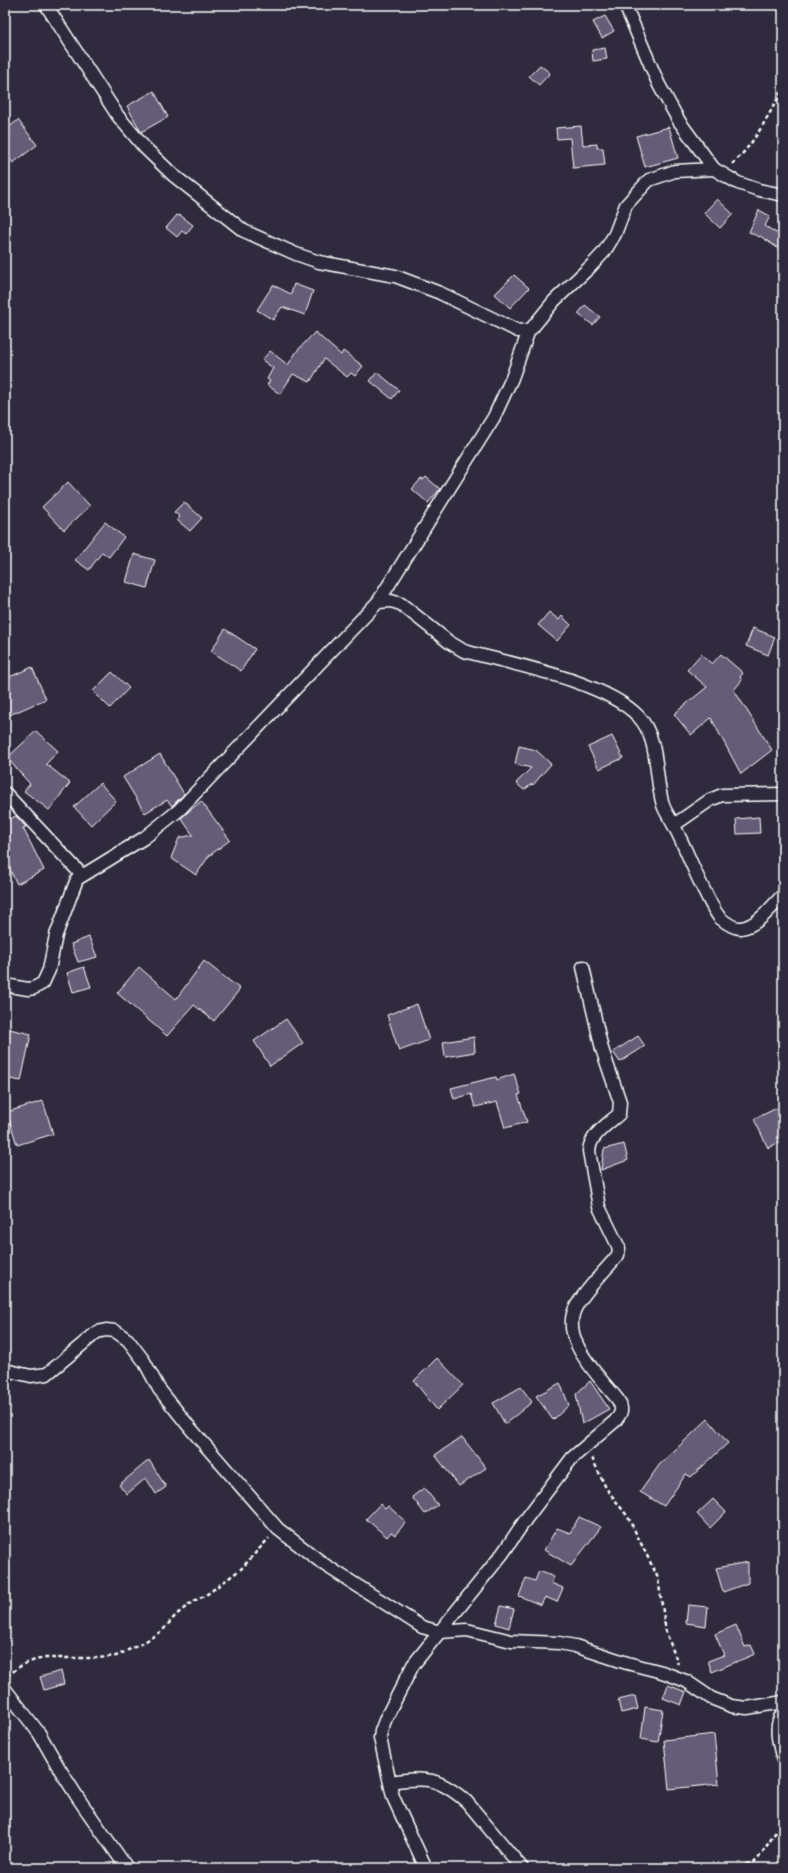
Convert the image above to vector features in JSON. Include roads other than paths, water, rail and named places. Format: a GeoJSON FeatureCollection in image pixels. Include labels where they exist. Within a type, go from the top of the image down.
{"type":"FeatureCollection","features":[{"type":"Feature","properties":{"kind":"street"},"geometry":{"type":"LineString","coordinates":[[46,5],[118,116],[144,148],[173,175],[244,231],[296,254],[319,262],[395,276],[440,293],[518,331],[528,330]]}},
{"type":"Feature","properties":{"kind":"street"},"geometry":{"type":"LineString","coordinates":[[625,5],[659,85],[679,120],[717,171],[732,180],[759,190],[783,195]]}},
{"type":"Feature","properties":{"kind":"street"},"geometry":{"type":"LineString","coordinates":[[5,985],[28,989],[44,983],[49,970],[56,935],[77,879],[144,838],[179,810],[378,602],[494,417],[512,378],[528,330],[554,301],[604,252],[614,234],[626,205],[649,180],[675,171],[717,171]]}},
{"type":"Feature","properties":{"kind":"street"},"geometry":{"type":"LineString","coordinates":[[378,602],[391,601],[402,604],[449,642],[464,651],[568,679],[596,690],[626,705],[638,717],[651,736],[658,786],[663,806],[674,825],[709,900],[719,917],[729,925],[740,928],[755,922],[783,894]]}},
{"type":"Feature","properties":{"kind":"street"},"geometry":{"type":"LineString","coordinates":[[5,793],[82,875]]}},
{"type":"Feature","properties":{"kind":"street"},"geometry":{"type":"LineString","coordinates":[[674,825],[704,803],[722,795],[783,794]]}},
{"type":"Feature","properties":{"kind":"street"},"geometry":{"type":"LineString","coordinates":[[426,1868],[393,1797],[380,1738],[381,1730],[413,1665],[504,1553],[526,1519],[572,1458],[615,1421],[622,1408],[618,1400],[577,1347],[572,1333],[572,1316],[577,1305],[618,1255],[619,1248],[599,1207],[589,1145],[593,1138],[619,1114],[621,1109],[602,1049],[583,967]]}},
{"type":"Feature","properties":{"kind":"street"},"geometry":{"type":"LineString","coordinates":[[5,1370],[31,1376],[47,1374],[53,1371],[97,1332],[106,1330],[115,1331],[124,1335],[137,1352],[160,1389],[187,1423],[278,1528],[325,1565],[422,1627],[440,1632],[467,1630],[511,1641],[559,1643],[575,1646],[627,1663],[662,1672],[686,1681],[711,1698],[731,1706],[747,1708],[783,1702]]}},
{"type":"Feature","properties":{"kind":"street"},"geometry":{"type":"LineString","coordinates":[[5,1690],[39,1733],[78,1798],[127,1868]]}},
{"type":"Feature","properties":{"kind":"street"},"geometry":{"type":"LineString","coordinates":[[783,1712],[780,1717],[777,1730],[783,1760]]}},
{"type":"Feature","properties":{"kind":"street"},"geometry":{"type":"LineString","coordinates":[[390,1782],[429,1779],[434,1780],[457,1794],[468,1802],[522,1868]]}}]}
